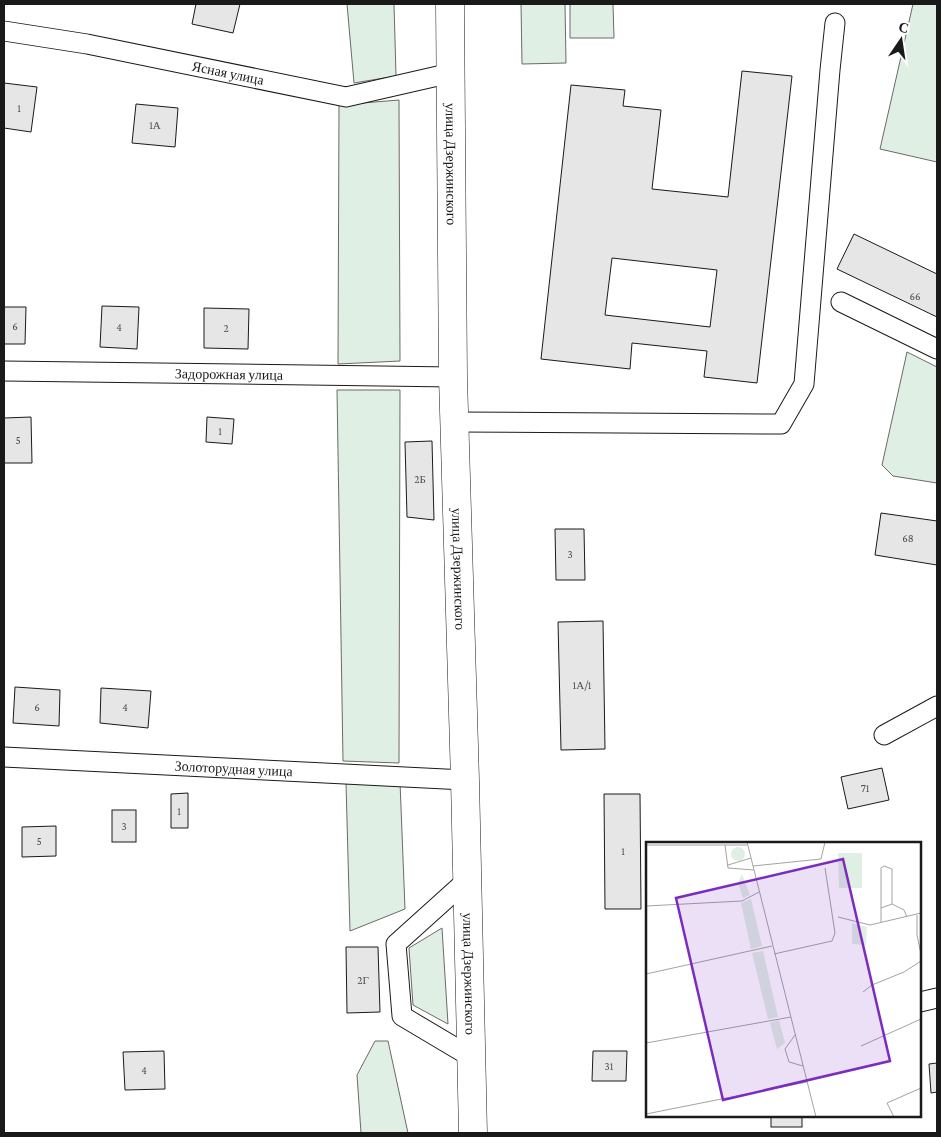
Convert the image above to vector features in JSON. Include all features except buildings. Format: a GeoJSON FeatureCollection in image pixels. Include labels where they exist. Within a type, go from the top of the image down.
{"type":"FeatureCollection","features":[{"type":"Feature","properties":{"kind":"main road","name":"улица Дзержинского"},"geometry":{"type":"LineString","coordinates":[[450,4],[453,377],[473,1133]]}},
{"type":"Feature","properties":{"kind":"street"},"geometry":{"type":"LineString","coordinates":[[454,422],[781,424],[804,384],[835,23]]}},
{"type":"Feature","properties":{"kind":"street","name":"Ясная улица"},"geometry":{"type":"LineString","coordinates":[[4,31],[87,44],[346,97],[451,73]]}},
{"type":"Feature","properties":{"kind":"street"},"geometry":{"type":"LineString","coordinates":[[841,302],[937,349]]}},
{"type":"Feature","properties":{"kind":"street","name":"Задорожная улица"},"geometry":{"type":"LineString","coordinates":[[4,371],[453,377]]}},
{"type":"Feature","properties":{"kind":"street"},"geometry":{"type":"LineString","coordinates":[[884,735],[937,706]]}},
{"type":"Feature","properties":{"kind":"street","name":"Золоторудная улица"},"geometry":{"type":"LineString","coordinates":[[4,756],[465,780]]}},
{"type":"Feature","properties":{"kind":"street"},"geometry":{"type":"LineString","coordinates":[[467,880],[396,944],[402,1016],[471,1057]]}},
{"type":"Feature","properties":{"kind":"street"},"geometry":{"type":"LineString","coordinates":[[921,1002],[937,998]]}},
{"type":"Feature","properties":{"kind":"green space"},"geometry":{"type":"Polygon","coordinates":[[[347,4],[394,4],[396,76],[354,83],[347,4]]]}},
{"type":"Feature","properties":{"kind":"green space"},"geometry":{"type":"Polygon","coordinates":[[[521,4],[565,4],[566,63],[522,64],[521,4]]]}},
{"type":"Feature","properties":{"kind":"green space"},"geometry":{"type":"Polygon","coordinates":[[[570,4],[613,4],[614,38],[570,38],[570,4]]]}},
{"type":"Feature","properties":{"kind":"green space"},"geometry":{"type":"Polygon","coordinates":[[[913,4],[937,4],[937,162],[880,149],[913,4]]]}},
{"type":"Feature","properties":{"kind":"green space"},"geometry":{"type":"Polygon","coordinates":[[[399,100],[400,361],[338,364],[339,105],[399,100]]]}},
{"type":"Feature","properties":{"kind":"green space"},"geometry":{"type":"Polygon","coordinates":[[[907,352],[937,367],[937,483],[893,476],[882,465],[907,352]]]}},
{"type":"Feature","properties":{"kind":"green space"},"geometry":{"type":"Polygon","coordinates":[[[337,390],[400,390],[399,763],[343,761],[337,390]]]}},
{"type":"Feature","properties":{"kind":"green space"},"geometry":{"type":"Polygon","coordinates":[[[400,782],[405,909],[350,931],[346,783],[400,782]]]}},
{"type":"Feature","properties":{"kind":"green space"},"geometry":{"type":"Polygon","coordinates":[[[442,928],[448,1024],[413,1005],[409,948],[442,928]]]}},
{"type":"Feature","properties":{"kind":"green space"},"geometry":{"type":"Polygon","coordinates":[[[375,1041],[388,1041],[408,1133],[361,1133],[357,1075],[375,1041]]]}}]}
